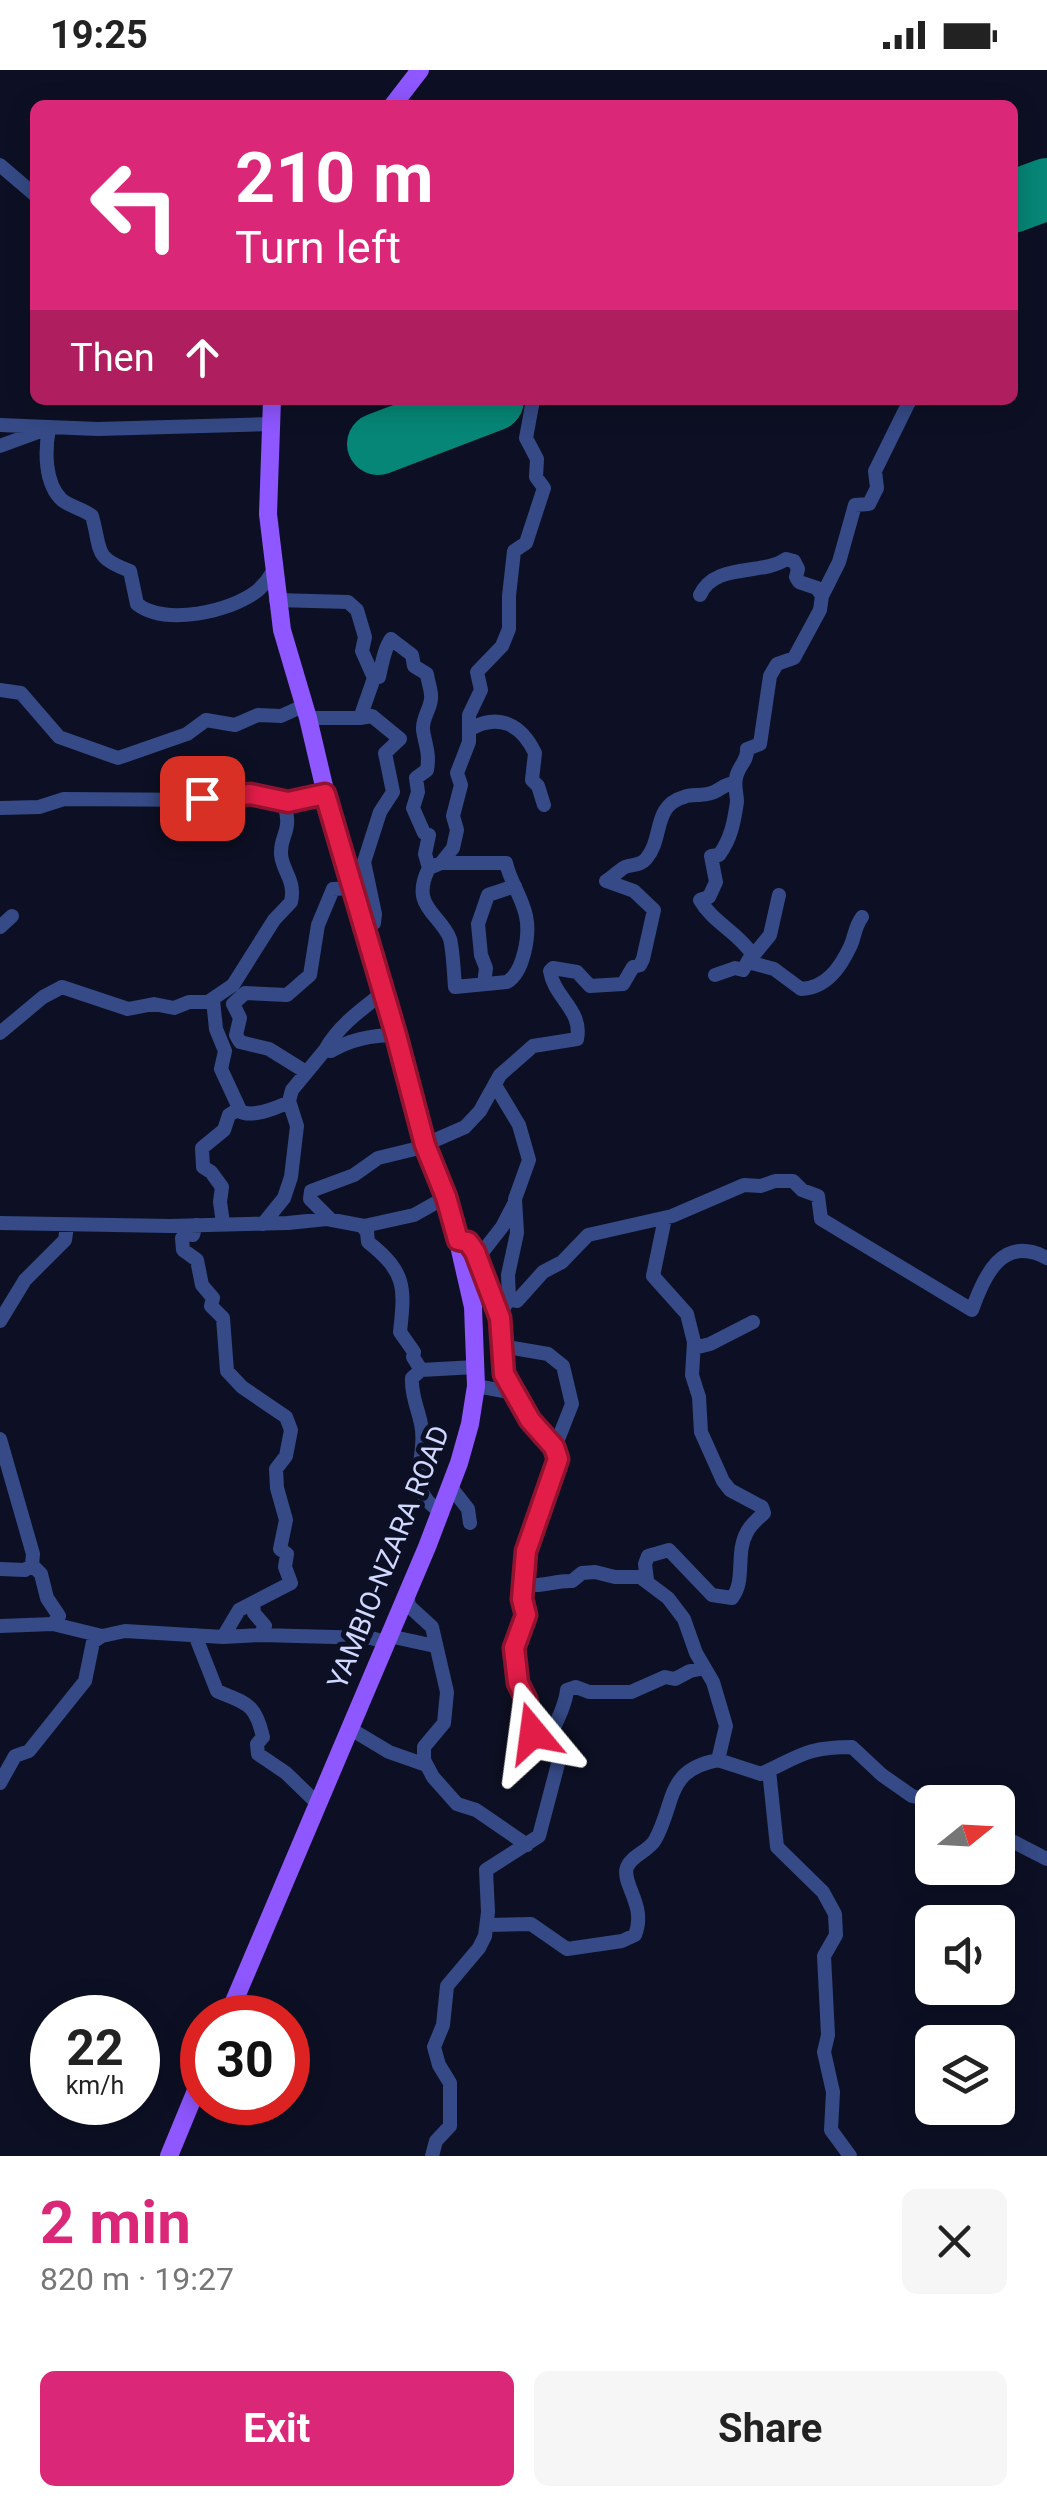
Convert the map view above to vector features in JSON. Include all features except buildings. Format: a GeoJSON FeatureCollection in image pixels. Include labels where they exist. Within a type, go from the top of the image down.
{"type":"FeatureCollection","features":[{"type":"Feature","properties":{"kind":"main road"},"geometry":{"type":"LineString","coordinates":[[396,100],[420,70]]}},
{"type":"Feature","properties":{"kind":"main road","name":"YAMBIO-NZARA ROAD"},"geometry":{"type":"LineString","coordinates":[[237,1995],[450,1486],[470,1424],[477,1380],[479,1288],[474,1263],[458,1240],[425,1145],[325,794],[306,712],[288,660],[272,574],[267,499],[272,405]]}},
{"type":"Feature","properties":{"kind":"main road"},"geometry":{"type":"LineString","coordinates":[[169,2156],[182,2125]]}},
{"type":"Feature","properties":{"kind":"street"},"geometry":{"type":"LineString","coordinates":[[0,165],[30,191]]}},
{"type":"Feature","properties":{"kind":"street"},"geometry":{"type":"LineString","coordinates":[[374,678],[385,662],[385,647],[391,638],[412,654],[414,666],[428,674],[432,697],[424,716],[423,734],[430,758],[428,770],[416,778],[418,792],[413,808],[424,834],[429,835],[425,854],[435,865],[506,863],[527,919],[522,964],[508,982],[455,987],[449,938],[428,912],[423,888],[435,865],[452,850],[457,835],[453,816],[461,785],[456,773],[468,748],[469,715],[481,690],[476,672],[502,646],[509,629],[514,551],[526,543],[544,488],[536,478],[537,459],[526,438],[532,405]]}},
{"type":"Feature","properties":{"kind":"street"},"geometry":{"type":"LineString","coordinates":[[715,976],[735,968],[743,970],[752,954],[742,939],[709,915],[700,900],[709,897],[716,882],[712,856],[719,855],[730,841],[737,798],[735,783],[748,756],[747,749],[760,744],[770,676],[777,664],[794,658],[820,610],[855,506],[868,504],[877,488],[875,471],[908,405]]}},
{"type":"Feature","properties":{"kind":"street"},"geometry":{"type":"LineString","coordinates":[[0,425],[49,428],[270,424]]}},
{"type":"Feature","properties":{"kind":"street"},"geometry":{"type":"LineString","coordinates":[[0,446],[49,428]]}},
{"type":"Feature","properties":{"kind":"street"},"geometry":{"type":"LineString","coordinates":[[49,428],[47,467],[54,486],[63,500],[92,516],[107,562],[133,574],[140,607],[173,614],[226,606],[255,593],[272,574]]}},
{"type":"Feature","properties":{"kind":"street"},"geometry":{"type":"LineString","coordinates":[[700,595],[704,587],[728,573],[770,566],[786,559],[794,561],[799,582],[817,588],[822,596]]}},
{"type":"Feature","properties":{"kind":"street"},"geometry":{"type":"LineString","coordinates":[[276,600],[348,602],[357,610],[365,637],[362,651],[374,678],[360,718]]}},
{"type":"Feature","properties":{"kind":"street"},"geometry":{"type":"LineString","coordinates":[[0,690],[21,692],[59,737],[118,758],[188,734],[206,720],[235,725],[258,715],[306,712],[372,716],[400,739],[386,753],[393,792],[380,812],[364,862],[376,914],[374,923],[364,925]]}},
{"type":"Feature","properties":{"kind":"street"},"geometry":{"type":"LineString","coordinates":[[470,729],[491,720],[508,720],[535,753],[532,780],[544,805]]}},
{"type":"Feature","properties":{"kind":"street"},"geometry":{"type":"LineString","coordinates":[[330,1219],[310,1200],[311,1190],[354,1175],[378,1158],[425,1145],[465,1127],[480,1112],[500,1075],[533,1046],[576,1039],[579,1032],[571,1004],[552,985],[550,971],[553,968],[577,972],[590,986],[623,984],[633,966],[640,965],[654,910],[635,892],[606,881],[628,866],[643,863],[658,837],[657,824],[668,804],[689,795],[710,794],[727,783],[735,783]]}},
{"type":"Feature","properties":{"kind":"street"},"geometry":{"type":"LineString","coordinates":[[0,808],[64,800],[208,800],[250,794],[288,802],[325,794]]}},
{"type":"Feature","properties":{"kind":"street"},"geometry":{"type":"LineString","coordinates":[[0,1032],[62,986],[128,1010],[154,1004],[174,1008],[213,1000],[226,992],[274,920],[291,902],[291,881],[281,855],[289,822],[284,804],[288,802]]}},
{"type":"Feature","properties":{"kind":"street"},"geometry":{"type":"LineString","coordinates":[[484,984],[486,968],[478,924],[481,907],[488,895],[515,886]]}},
{"type":"Feature","properties":{"kind":"street"},"geometry":{"type":"LineString","coordinates":[[290,1102],[246,1114],[240,1110],[221,1069],[240,1018],[233,1002],[245,992],[287,995],[310,975],[318,925],[333,890],[353,888]]}},
{"type":"Feature","properties":{"kind":"street"},"geometry":{"type":"LineString","coordinates":[[748,962],[770,935],[779,894]]}},
{"type":"Feature","properties":{"kind":"street"},"geometry":{"type":"LineString","coordinates":[[0,927],[12,916]]}},
{"type":"Feature","properties":{"kind":"street"},"geometry":{"type":"LineString","coordinates":[[748,962],[774,969],[802,989],[820,985],[830,980],[852,945],[851,935],[862,917]]}},
{"type":"Feature","properties":{"kind":"street"},"geometry":{"type":"LineString","coordinates":[[263,1224],[284,1198],[292,1177],[297,1126],[290,1102],[292,1090],[336,1030],[349,1024],[384,992]]}},
{"type":"Feature","properties":{"kind":"street"},"geometry":{"type":"LineString","coordinates":[[213,1000],[216,1030],[225,1051]]}},
{"type":"Feature","properties":{"kind":"street"},"geometry":{"type":"LineString","coordinates":[[236,1035],[240,1042],[269,1050],[306,1072]]}},
{"type":"Feature","properties":{"kind":"street"},"geometry":{"type":"LineString","coordinates":[[325,1050],[331,1052],[340,1044],[371,1036],[396,1035]]}},
{"type":"Feature","properties":{"kind":"street"},"geometry":{"type":"LineString","coordinates":[[474,1263],[502,1227],[504,1217],[512,1212],[528,1160],[519,1125],[495,1085]]}},
{"type":"Feature","properties":{"kind":"street"},"geometry":{"type":"LineString","coordinates":[[224,1224],[222,1187],[212,1172],[203,1167],[200,1153],[224,1130],[229,1114],[240,1110]]}},
{"type":"Feature","properties":{"kind":"street"},"geometry":{"type":"LineString","coordinates":[[509,1299],[522,1298],[543,1272],[562,1262],[588,1235],[665,1218],[744,1185],[761,1186],[775,1181],[792,1182],[818,1196],[821,1219],[972,1310],[986,1273],[1009,1254],[1025,1249],[1047,1258]]}},
{"type":"Feature","properties":{"kind":"street"},"geometry":{"type":"LineString","coordinates":[[0,1223],[196,1225],[330,1219],[362,1226],[414,1215],[446,1197]]}},
{"type":"Feature","properties":{"kind":"street"},"geometry":{"type":"LineString","coordinates":[[499,1316],[509,1299],[508,1275],[517,1233],[515,1199]]}},
{"type":"Feature","properties":{"kind":"street"},"geometry":{"type":"LineString","coordinates":[[665,1218],[653,1276],[686,1314],[694,1348],[692,1375],[699,1396],[701,1432],[726,1486],[764,1513],[747,1532],[740,1552],[738,1590],[732,1598],[712,1594],[669,1550],[648,1556],[645,1564],[647,1580],[684,1619],[696,1653],[713,1682],[726,1726],[718,1760]]}},
{"type":"Feature","properties":{"kind":"street"},"geometry":{"type":"LineString","coordinates":[[196,1225],[194,1235],[182,1238],[182,1250],[197,1260],[202,1285],[213,1298],[211,1306],[223,1318],[227,1372],[286,1417],[291,1430],[286,1456],[276,1469],[286,1520],[280,1549],[287,1554],[285,1567],[291,1584],[238,1610],[223,1637]]}},
{"type":"Feature","properties":{"kind":"street"},"geometry":{"type":"LineString","coordinates":[[0,1321],[25,1280],[65,1240],[67,1226]]}},
{"type":"Feature","properties":{"kind":"street"},"geometry":{"type":"LineString","coordinates":[[362,1226],[368,1242],[396,1268],[404,1285],[400,1332],[421,1370],[477,1380],[515,1393]]}},
{"type":"Feature","properties":{"kind":"street"},"geometry":{"type":"LineString","coordinates":[[432,2156],[436,2140],[450,2126],[450,2083],[434,2047],[443,2024],[446,1986],[479,1948],[487,1925],[486,1870],[539,1836],[559,1760],[533,1733],[526,1699],[518,1683],[514,1648],[526,1615],[522,1599],[526,1551],[558,1459],[554,1447],[530,1420],[500,1362],[499,1316],[479,1288],[502,1282],[508,1275]]}},
{"type":"Feature","properties":{"kind":"street"},"geometry":{"type":"LineString","coordinates":[[694,1348],[754,1322]]}},
{"type":"Feature","properties":{"kind":"street"},"geometry":{"type":"LineString","coordinates":[[501,1346],[548,1354],[563,1366],[572,1404],[554,1447]]}},
{"type":"Feature","properties":{"kind":"street"},"geometry":{"type":"LineString","coordinates":[[477,1380],[500,1362]]}},
{"type":"Feature","properties":{"kind":"street"},"geometry":{"type":"LineString","coordinates":[[421,1370],[412,1378],[415,1410],[422,1426],[419,1471],[423,1495],[428,1504],[440,1511]]}},
{"type":"Feature","properties":{"kind":"street"},"geometry":{"type":"LineString","coordinates":[[0,1439],[34,1554],[27,1570],[0,1569]]}},
{"type":"Feature","properties":{"kind":"street"},"geometry":{"type":"LineString","coordinates":[[450,1486],[468,1509],[470,1523]]}},
{"type":"Feature","properties":{"kind":"street"},"geometry":{"type":"LineString","coordinates":[[32,1566],[42,1576],[47,1598],[58,1613],[59,1619],[53,1624]]}},
{"type":"Feature","properties":{"kind":"street"},"geometry":{"type":"LineString","coordinates":[[525,1584],[537,1587],[559,1580],[572,1581],[582,1573],[595,1572],[647,1580]]}},
{"type":"Feature","properties":{"kind":"street"},"geometry":{"type":"LineString","coordinates":[[407,1593],[409,1606],[432,1627],[446,1692],[447,1712],[439,1732],[424,1747],[426,1765],[438,1785],[458,1804],[476,1810],[527,1844]]}},
{"type":"Feature","properties":{"kind":"street"},"geometry":{"type":"LineString","coordinates":[[253,1603],[253,1611],[265,1626],[260,1635]]}},
{"type":"Feature","properties":{"kind":"street"},"geometry":{"type":"LineString","coordinates":[[0,1626],[53,1624],[102,1636],[125,1632],[371,1638],[435,1646]]}},
{"type":"Feature","properties":{"kind":"street"},"geometry":{"type":"LineString","coordinates":[[0,1783],[14,1756],[28,1752],[66,1707],[84,1681],[93,1642],[102,1636]]}},
{"type":"Feature","properties":{"kind":"street"},"geometry":{"type":"LineString","coordinates":[[195,1636],[217,1691],[242,1700],[258,1716],[264,1737],[257,1744],[258,1754],[318,1804]]}},
{"type":"Feature","properties":{"kind":"street"},"geometry":{"type":"LineString","coordinates":[[548,1745],[554,1724],[564,1710],[567,1690],[576,1687],[590,1692],[631,1692],[705,1668]]}},
{"type":"Feature","properties":{"kind":"street"},"geometry":{"type":"LineString","coordinates":[[350,1728],[389,1752],[426,1765]]}},
{"type":"Feature","properties":{"kind":"street"},"geometry":{"type":"LineString","coordinates":[[487,1925],[531,1924],[567,1948],[630,1939],[640,1916],[626,1872],[628,1865],[654,1843],[672,1791],[689,1768],[718,1760],[761,1774],[794,1755],[820,1746],[852,1747],[882,1775],[915,1797]]}},
{"type":"Feature","properties":{"kind":"street"},"geometry":{"type":"LineString","coordinates":[[768,1770],[778,1847],[823,1892],[835,1914],[836,1936],[824,1956],[828,2036],[824,2052],[833,2092],[831,2130],[850,2156]]}},
{"type":"Feature","properties":{"kind":"street"},"geometry":{"type":"LineString","coordinates":[[1015,1843],[1047,1860]]}},
{"type":"Feature","properties":{"kind":"runway"},"geometry":{"type":"LineString","coordinates":[[1018,200],[1047,189]]}},
{"type":"Feature","properties":{"kind":"runway"},"geometry":{"type":"LineString","coordinates":[[378,444],[480,405]]}},
{"type":"Feature","properties":{"kind":"route"},"geometry":{"type":"LineString","coordinates":[[202,798],[250,794],[288,802],[325,794],[425,1145],[458,1240],[468,1242],[475,1252],[499,1316],[504,1374],[530,1420],[554,1447],[558,1459],[526,1551],[522,1599],[526,1615],[514,1648],[518,1683],[532,1719],[533,1733]]}}]}
